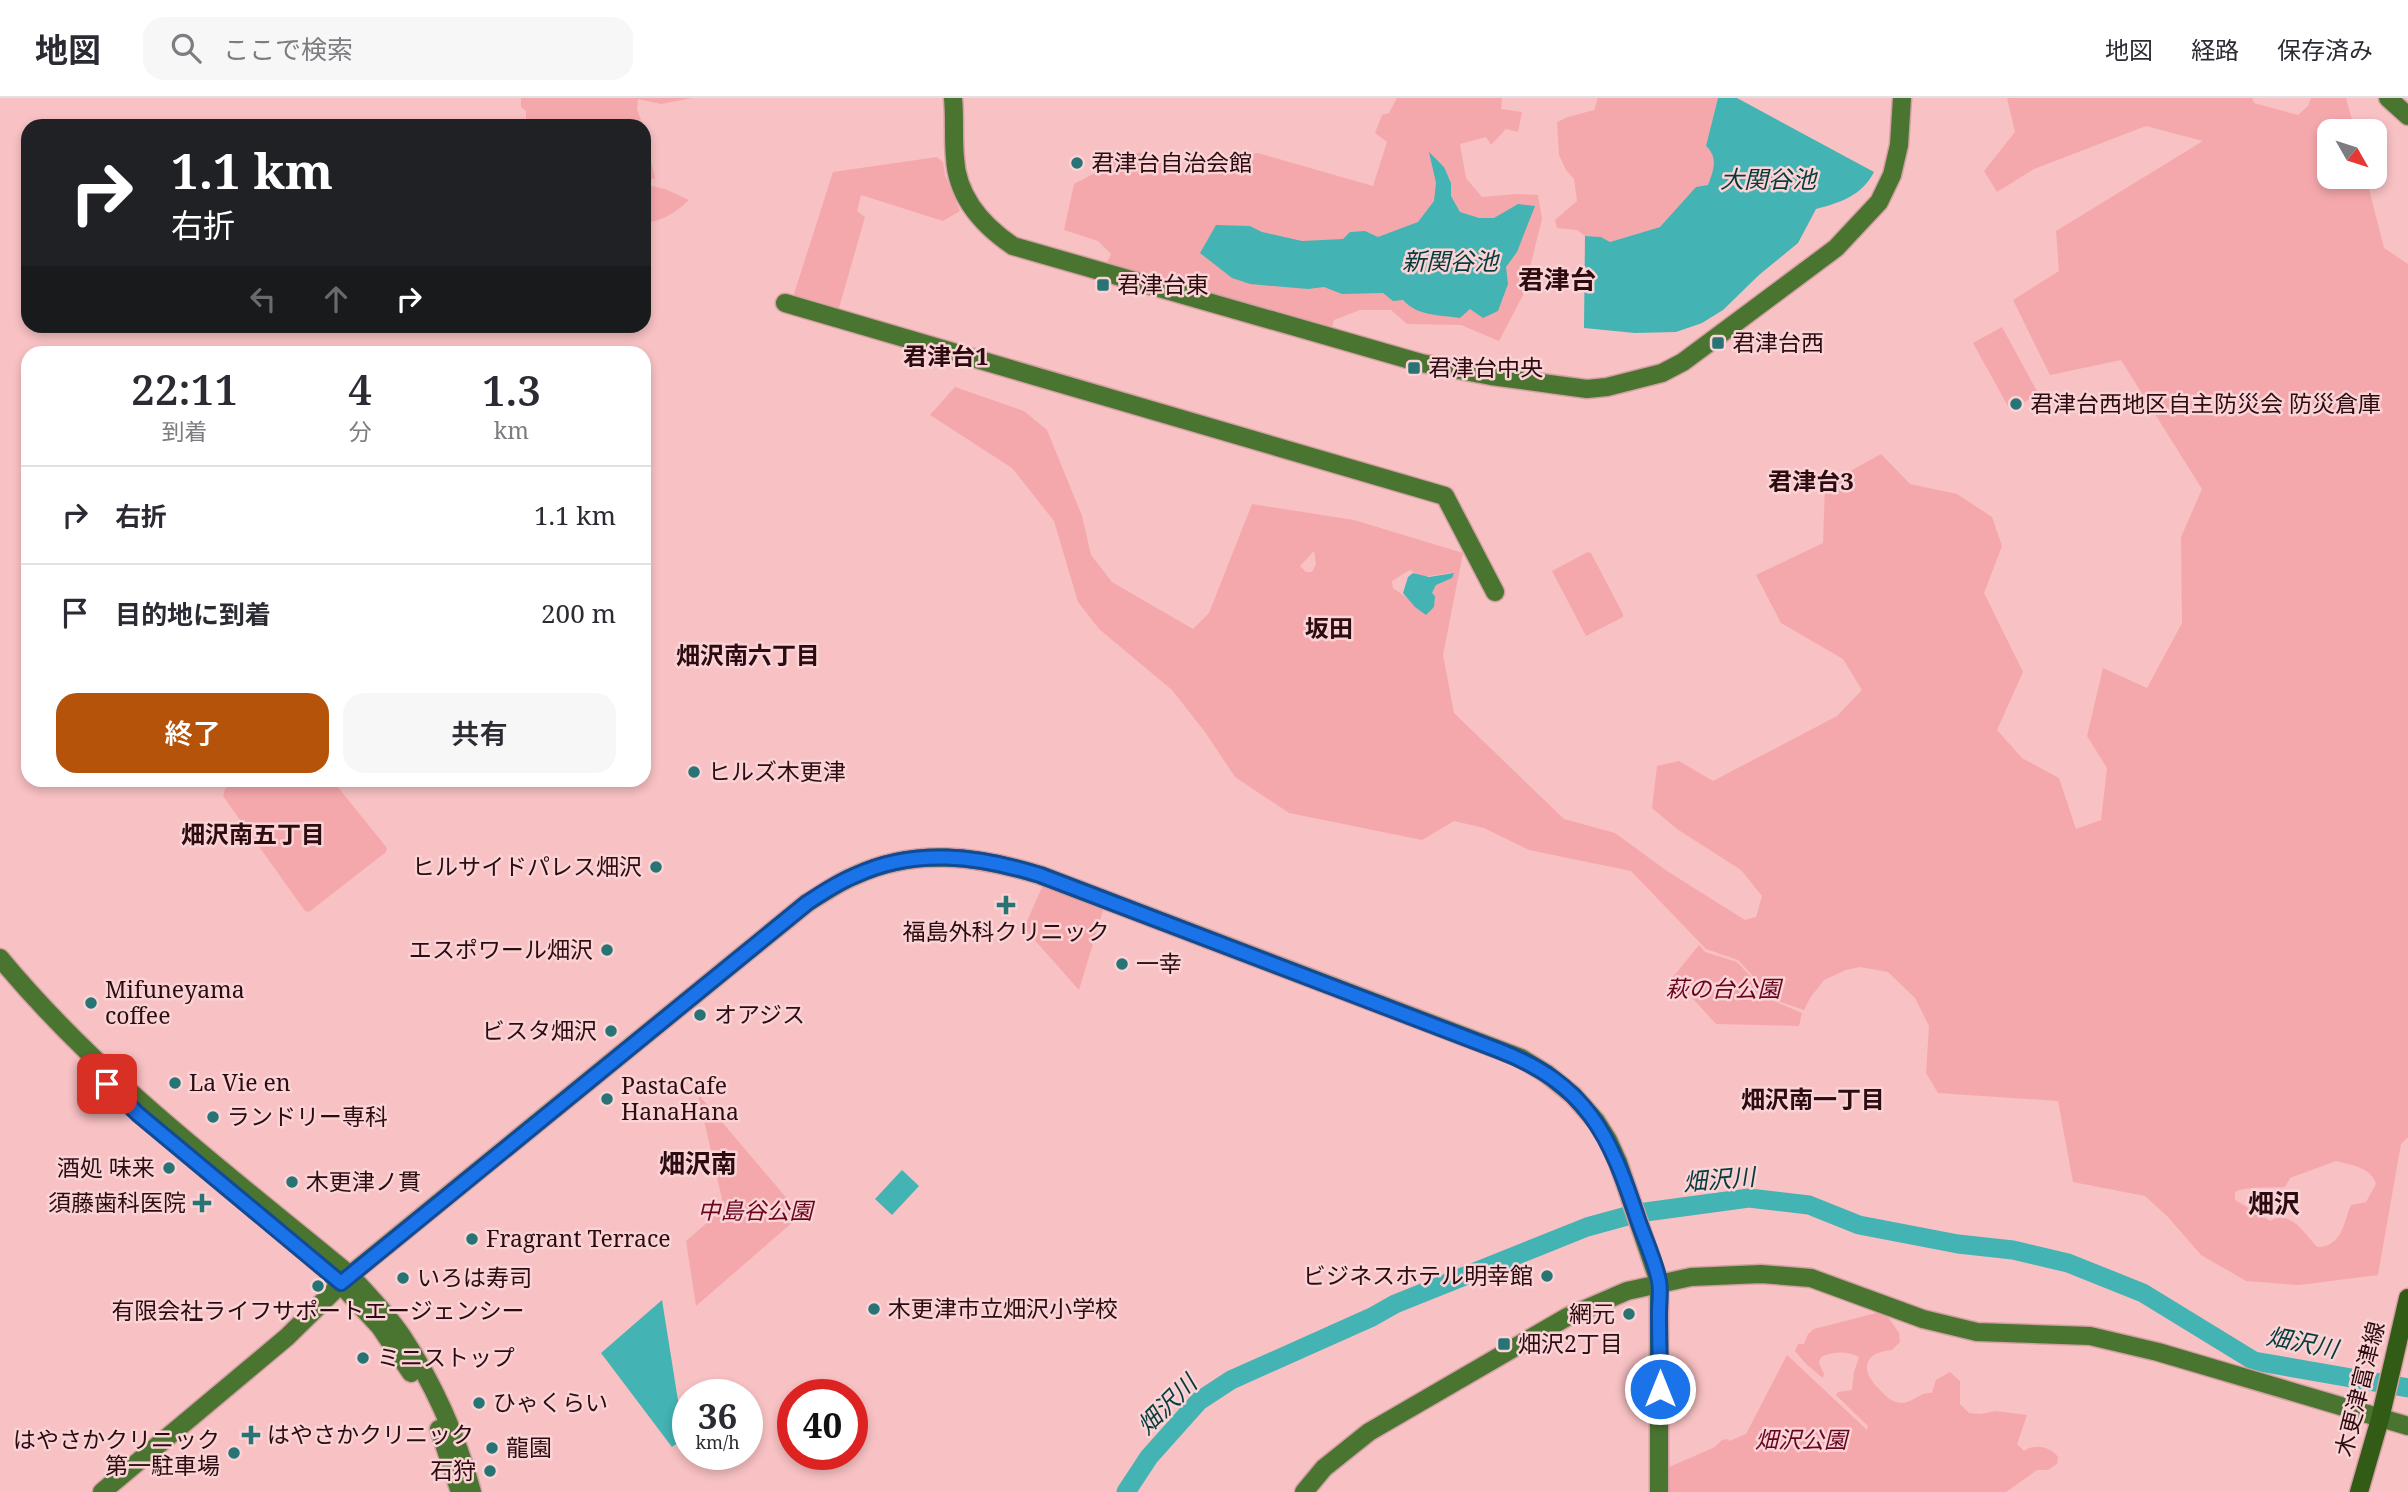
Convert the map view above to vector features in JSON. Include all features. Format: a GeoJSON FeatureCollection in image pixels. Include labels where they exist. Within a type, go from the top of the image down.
{"type":"FeatureCollection","features":[{"type":"Feature","properties":{"kind":"main road","name":"木更津富津線"},"geometry":{"type":"LineString","coordinates":[[2359,1492],[2380,1419],[2408,1298]]}},
{"type":"Feature","properties":{"kind":"street"},"geometry":{"type":"LineString","coordinates":[[953,98],[955,159],[963,192],[983,222],[1013,246],[1421,363],[1587,389],[1607,387],[1662,373],[1683,362],[1836,248],[1879,202],[1892,175],[1899,145],[1902,98]]}},
{"type":"Feature","properties":{"kind":"street"},"geometry":{"type":"LineString","coordinates":[[2388,98],[2408,116]]}},
{"type":"Feature","properties":{"kind":"street"},"geometry":{"type":"LineString","coordinates":[[785,303],[1445,496],[1495,592]]}},
{"type":"Feature","properties":{"kind":"street"},"geometry":{"type":"LineString","coordinates":[[102,1492],[287,1337],[346,1279],[807,903],[856,875],[879,866],[926,858],[960,857],[999,862],[1040,875],[1521,1058],[1573,1095],[1596,1121],[1613,1151],[1659,1282],[1659,1492]]}},
{"type":"Feature","properties":{"kind":"street"},"geometry":{"type":"LineString","coordinates":[[0,958],[90,1054],[346,1279],[401,1335],[437,1396],[453,1433],[472,1492]]}},
{"type":"Feature","properties":{"kind":"street"},"geometry":{"type":"LineString","coordinates":[[0,975],[138,1114],[346,1279],[410,1371],[429,1405],[460,1492]]}},
{"type":"Feature","properties":{"kind":"street"},"geometry":{"type":"LineString","coordinates":[[1304,1492],[1324,1468],[1369,1432],[1567,1317],[1627,1291],[1691,1277],[1761,1275],[1811,1278],[1923,1319],[1977,1332],[2090,1336],[2158,1352],[2408,1426]]}},
{"type":"Feature","properties":{"kind":"green space"},"geometry":{"type":"Polygon","coordinates":[[[521,98],[692,98],[661,104],[638,99],[637,109],[641,119],[526,119],[526,111],[521,107],[521,98]]]}},
{"type":"Feature","properties":{"kind":"green space"},"geometry":{"type":"Polygon","coordinates":[[[1397,98],[1502,98],[1501,109],[1522,112],[1518,132],[1506,129],[1491,145],[1486,137],[1460,144],[1466,178],[1482,197],[1538,195],[1542,219],[1523,295],[1499,341],[1461,325],[1407,324],[1391,310],[1360,310],[1334,320],[1331,330],[1161,282],[1107,262],[1111,254],[1098,241],[1064,230],[1074,184],[1095,173],[1099,150],[1154,154],[1170,165],[1210,173],[1218,160],[1239,166],[1243,155],[1258,153],[1373,186],[1387,142],[1375,133],[1382,115],[1389,113],[1397,98]]]}},
{"type":"Feature","properties":{"kind":"green space"},"geometry":{"type":"Polygon","coordinates":[[[1598,98],[1718,98],[1706,146],[1712,152],[1715,166],[1708,185],[1660,227],[1610,242],[1601,237],[1585,236],[1577,230],[1557,228],[1555,220],[1577,201],[1574,179],[1559,155],[1557,122],[1594,110],[1598,98]]]}},
{"type":"Feature","properties":{"kind":"green space"},"geometry":{"type":"Polygon","coordinates":[[[2007,98],[2252,98],[2254,103],[2298,115],[2308,106],[2311,98],[2346,98],[2352,119],[2317,119],[2317,189],[2369,189],[2384,248],[2408,264],[2408,1137],[2401,1144],[2378,1275],[2299,1285],[2246,1281],[2201,1255],[2168,1217],[2145,1196],[2073,1182],[2058,1101],[1938,1093],[1926,1073],[1929,1026],[1915,998],[1888,972],[1860,967],[1846,970],[1824,980],[1804,1010],[1775,1000],[1738,960],[1706,949],[1631,871],[1529,850],[1484,828],[1454,821],[1422,840],[1289,813],[1235,777],[1172,690],[1099,629],[1078,602],[1054,521],[1012,468],[930,415],[955,387],[1024,411],[1047,430],[1082,516],[1091,555],[1112,582],[1193,629],[1209,613],[1252,504],[1354,520],[1463,553],[1443,655],[1454,713],[1564,819],[1615,833],[1667,871],[1745,920],[1756,917],[1762,896],[1741,870],[1677,829],[1652,808],[1657,766],[1679,761],[1713,781],[1837,716],[1862,690],[1843,659],[1781,623],[1756,575],[1823,543],[1825,485],[1881,454],[1910,484],[1957,494],[1992,517],[2002,546],[1984,593],[2023,672],[1997,730],[2022,758],[2059,778],[2076,829],[2101,820],[2107,768],[2087,736],[2103,668],[2147,688],[2182,623],[2181,537],[2202,489],[2121,360],[2050,375],[2013,300],[2059,271],[2056,231],[2203,141],[2146,126],[2034,169],[1997,192],[1984,171],[2015,132],[2007,98]],[[1314,551],[1300,566],[1306,572],[1312,572],[1316,564],[1314,551]],[[1410,570],[1392,581],[1393,588],[1409,599],[1432,593],[1436,585],[1446,580],[1451,573],[1422,577],[1410,570]],[[2336,1161],[2290,1178],[2285,1187],[2240,1190],[2235,1192],[2235,1200],[2270,1221],[2278,1218],[2291,1220],[2317,1247],[2325,1246],[2337,1239],[2351,1205],[2366,1202],[2376,1184],[2365,1170],[2336,1161]]]}},
{"type":"Feature","properties":{"kind":"green space"},"geometry":{"type":"Polygon","coordinates":[[[937,157],[943,162],[945,175],[960,211],[943,221],[861,195],[857,211],[865,217],[839,308],[836,310],[796,299],[794,294],[833,172],[937,157]]]}},
{"type":"Feature","properties":{"kind":"green space"},"geometry":{"type":"Polygon","coordinates":[[[651,161],[655,178],[651,180],[651,161]]]}},
{"type":"Feature","properties":{"kind":"green space"},"geometry":{"type":"Polygon","coordinates":[[[651,186],[665,189],[689,200],[668,216],[651,222],[651,186]]]}},
{"type":"Feature","properties":{"kind":"green space"},"geometry":{"type":"Polygon","coordinates":[[[2002,327],[2038,393],[2010,410],[1973,343],[2002,327]]]}},
{"type":"Feature","properties":{"kind":"green space"},"geometry":{"type":"Polygon","coordinates":[[[1588,552],[1591,553],[1623,617],[1586,636],[1552,571],[1588,552]]]}},
{"type":"Feature","properties":{"kind":"green space"},"geometry":{"type":"Polygon","coordinates":[[[338,787],[387,848],[386,852],[309,912],[305,911],[223,796],[225,789],[338,787]]]}},
{"type":"Feature","properties":{"kind":"green space"},"geometry":{"type":"Polygon","coordinates":[[[1043,885],[1104,907],[1079,990],[1024,928],[1043,885]]]}},
{"type":"Feature","properties":{"kind":"green space","name":"萩の台公園"},"geometry":{"type":"Polygon","coordinates":[[[1699,945],[1705,952],[1737,962],[1774,1001],[1802,1013],[1799,1026],[1716,1024],[1673,977],[1699,945]]]}},
{"type":"Feature","properties":{"kind":"green space","name":"中島谷公園"},"geometry":{"type":"Polygon","coordinates":[[[698,1094],[801,1215],[696,1306],[686,1241],[724,1208],[698,1094]]]}},
{"type":"Feature","properties":{"kind":"green space","name":"畑沢公園"},"geometry":{"type":"Polygon","coordinates":[[[1884,1311],[1899,1333],[1900,1342],[1892,1350],[1883,1351],[1870,1358],[1867,1369],[1873,1382],[1887,1397],[1901,1403],[1932,1393],[1936,1380],[1950,1372],[1960,1381],[1960,1404],[1969,1413],[1995,1411],[2027,1415],[2017,1444],[2024,1451],[2033,1447],[2047,1449],[2058,1457],[2057,1464],[2048,1470],[2037,1470],[2006,1492],[1662,1492],[1660,1471],[1715,1447],[1722,1440],[1729,1441],[1746,1434],[1787,1355],[1867,1430],[1868,1426],[1836,1395],[1838,1392],[1852,1390],[1859,1357],[1840,1352],[1821,1357],[1819,1363],[1823,1378],[1795,1351],[1798,1344],[1804,1344],[1808,1334],[1814,1329],[1884,1311]]]}},
{"type":"Feature","properties":{"kind":"water","name":"大関谷池"},"geometry":{"type":"Polygon","coordinates":[[[1718,98],[1737,98],[1874,172],[1856,193],[1816,209],[1798,243],[1759,275],[1723,310],[1702,323],[1676,332],[1635,333],[1584,328],[1585,236],[1601,237],[1610,242],[1660,227],[1696,187],[1708,185],[1714,160],[1706,146],[1718,98]]]}},
{"type":"Feature","properties":{"kind":"water","name":"新関谷池"},"geometry":{"type":"Polygon","coordinates":[[[1429,152],[1444,167],[1451,183],[1451,196],[1460,212],[1479,218],[1494,218],[1518,204],[1535,206],[1517,252],[1506,267],[1508,284],[1498,311],[1483,318],[1470,309],[1460,318],[1429,314],[1415,309],[1403,300],[1393,301],[1383,293],[1342,294],[1324,287],[1308,289],[1250,284],[1232,278],[1200,253],[1216,225],[1250,226],[1262,232],[1302,241],[1343,239],[1350,232],[1365,231],[1378,237],[1418,222],[1434,201],[1436,183],[1429,152]]]}},
{"type":"Feature","properties":{"kind":"water"},"geometry":{"type":"Polygon","coordinates":[[[1413,573],[1429,577],[1454,573],[1452,578],[1436,585],[1432,593],[1435,596],[1434,607],[1426,615],[1403,593],[1408,577],[1413,573]]]}},
{"type":"Feature","properties":{"kind":"water"},"geometry":{"type":"Polygon","coordinates":[[[902,1170],[919,1186],[892,1215],[875,1199],[902,1170]]]}},
{"type":"Feature","properties":{"kind":"water"},"geometry":{"type":"Polygon","coordinates":[[[662,1300],[675,1379],[672,1379],[672,1447],[601,1353],[662,1300]]]}},
{"type":"Feature","properties":{"kind":"waterway","name":"畑沢川"},"geometry":{"type":"LineString","coordinates":[[1126,1492],[1149,1457],[1199,1401],[1231,1380],[1372,1317],[1395,1304],[1587,1227],[1638,1213],[1749,1198],[1809,1205],[1859,1225],[1958,1244],[2013,1250],[2068,1263],[2143,1293],[2254,1361],[2408,1388]]}},
{"type":"Feature","properties":{"kind":"place","name":"君津台自治会館"},"geometry":{"type":"Point","coordinates":[1077,163]}},
{"type":"Feature","properties":{"kind":"place","name":"君津台東"},"geometry":{"type":"Point","coordinates":[1103,285]}},
{"type":"Feature","properties":{"kind":"place","name":"君津台西"},"geometry":{"type":"Point","coordinates":[1718,343]}},
{"type":"Feature","properties":{"kind":"place","name":"君津台中央"},"geometry":{"type":"Point","coordinates":[1414,368]}},
{"type":"Feature","properties":{"kind":"place","name":"君津台西地区自主防災会 防災倉庫"},"geometry":{"type":"Point","coordinates":[2016,404]}},
{"type":"Feature","properties":{"kind":"place","name":"ヒルズ木更津"},"geometry":{"type":"Point","coordinates":[694,772]}},
{"type":"Feature","properties":{"kind":"place","name":"ヒルサイドパレス畑沢"},"geometry":{"type":"Point","coordinates":[656,867]}},
{"type":"Feature","properties":{"kind":"place","name":"福島外科クリニック"},"geometry":{"type":"Point","coordinates":[1006,905]}},
{"type":"Feature","properties":{"kind":"place","name":"エスポワール畑沢"},"geometry":{"type":"Point","coordinates":[607,950]}},
{"type":"Feature","properties":{"kind":"place","name":"一幸"},"geometry":{"type":"Point","coordinates":[1122,964]}},
{"type":"Feature","properties":{"kind":"place","name":"Mifuneyama coffee"},"geometry":{"type":"Point","coordinates":[91,1003]}},
{"type":"Feature","properties":{"kind":"place","name":"オアジス"},"geometry":{"type":"Point","coordinates":[700,1015]}},
{"type":"Feature","properties":{"kind":"place","name":"ビスタ畑沢"},"geometry":{"type":"Point","coordinates":[611,1031]}},
{"type":"Feature","properties":{"kind":"place","name":"La Vie en"},"geometry":{"type":"Point","coordinates":[175,1083]}},
{"type":"Feature","properties":{"kind":"place","name":"PastaCafe HanaHana"},"geometry":{"type":"Point","coordinates":[607,1099]}},
{"type":"Feature","properties":{"kind":"place","name":"ランドリー専科"},"geometry":{"type":"Point","coordinates":[213,1117]}},
{"type":"Feature","properties":{"kind":"place","name":"酒処 味来"},"geometry":{"type":"Point","coordinates":[169,1168]}},
{"type":"Feature","properties":{"kind":"place","name":"木更津ノ貫"},"geometry":{"type":"Point","coordinates":[292,1182]}},
{"type":"Feature","properties":{"kind":"place","name":"須藤歯科医院"},"geometry":{"type":"Point","coordinates":[202,1203]}},
{"type":"Feature","properties":{"kind":"place","name":"Fragrant Terrace"},"geometry":{"type":"Point","coordinates":[472,1239]}},
{"type":"Feature","properties":{"kind":"place","name":"ビジネスホテル明幸館"},"geometry":{"type":"Point","coordinates":[1547,1276]}},
{"type":"Feature","properties":{"kind":"place","name":"いろは寿司"},"geometry":{"type":"Point","coordinates":[403,1278]}},
{"type":"Feature","properties":{"kind":"place","name":"有限会社ライフサポートエージェンシー"},"geometry":{"type":"Point","coordinates":[318,1286]}},
{"type":"Feature","properties":{"kind":"place","name":"木更津市立畑沢小学校"},"geometry":{"type":"Point","coordinates":[874,1309]}},
{"type":"Feature","properties":{"kind":"place","name":"網元"},"geometry":{"type":"Point","coordinates":[1629,1314]}},
{"type":"Feature","properties":{"kind":"place","name":"畑沢2丁目"},"geometry":{"type":"Point","coordinates":[1504,1344]}},
{"type":"Feature","properties":{"kind":"place","name":"ミニストップ"},"geometry":{"type":"Point","coordinates":[363,1358]}},
{"type":"Feature","properties":{"kind":"place","name":"ひゃくらい"},"geometry":{"type":"Point","coordinates":[479,1403]}},
{"type":"Feature","properties":{"kind":"place","name":"はやさかクリニック"},"geometry":{"type":"Point","coordinates":[251,1435]}},
{"type":"Feature","properties":{"kind":"place","name":"龍園"},"geometry":{"type":"Point","coordinates":[492,1448]}},
{"type":"Feature","properties":{"kind":"place","name":"はやさかクリニック 第一駐車場"},"geometry":{"type":"Point","coordinates":[234,1453]}},
{"type":"Feature","properties":{"kind":"place","name":"石狩"},"geometry":{"type":"Point","coordinates":[490,1471]}},
{"type":"Feature","properties":{"kind":"district","name":"君津台"},"geometry":{"type":"Point","coordinates":[1557,280]}},
{"type":"Feature","properties":{"kind":"district","name":"君津台1"},"geometry":{"type":"Point","coordinates":[946,357]}},
{"type":"Feature","properties":{"kind":"district","name":"君津台3"},"geometry":{"type":"Point","coordinates":[1811,482]}},
{"type":"Feature","properties":{"kind":"district","name":"坂田"},"geometry":{"type":"Point","coordinates":[1329,629]}},
{"type":"Feature","properties":{"kind":"district","name":"畑沢南六丁目"},"geometry":{"type":"Point","coordinates":[748,656]}},
{"type":"Feature","properties":{"kind":"district","name":"畑沢南五丁目"},"geometry":{"type":"Point","coordinates":[253,835]}},
{"type":"Feature","properties":{"kind":"district","name":"畑沢南一丁目"},"geometry":{"type":"Point","coordinates":[1813,1100]}},
{"type":"Feature","properties":{"kind":"district","name":"畑沢南"},"geometry":{"type":"Point","coordinates":[698,1164]}},
{"type":"Feature","properties":{"kind":"district","name":"畑沢"},"geometry":{"type":"Point","coordinates":[2274,1204]}},
{"type":"Feature","properties":{"kind":"route"},"geometry":{"type":"LineString","coordinates":[[107,1084],[138,1114],[341,1283],[807,903],[836,885],[879,866],[926,858],[960,857],[999,862],[1040,875],[1521,1058],[1547,1074],[1573,1095],[1596,1121],[1618,1162],[1659,1282],[1660,1389]]}}]}
